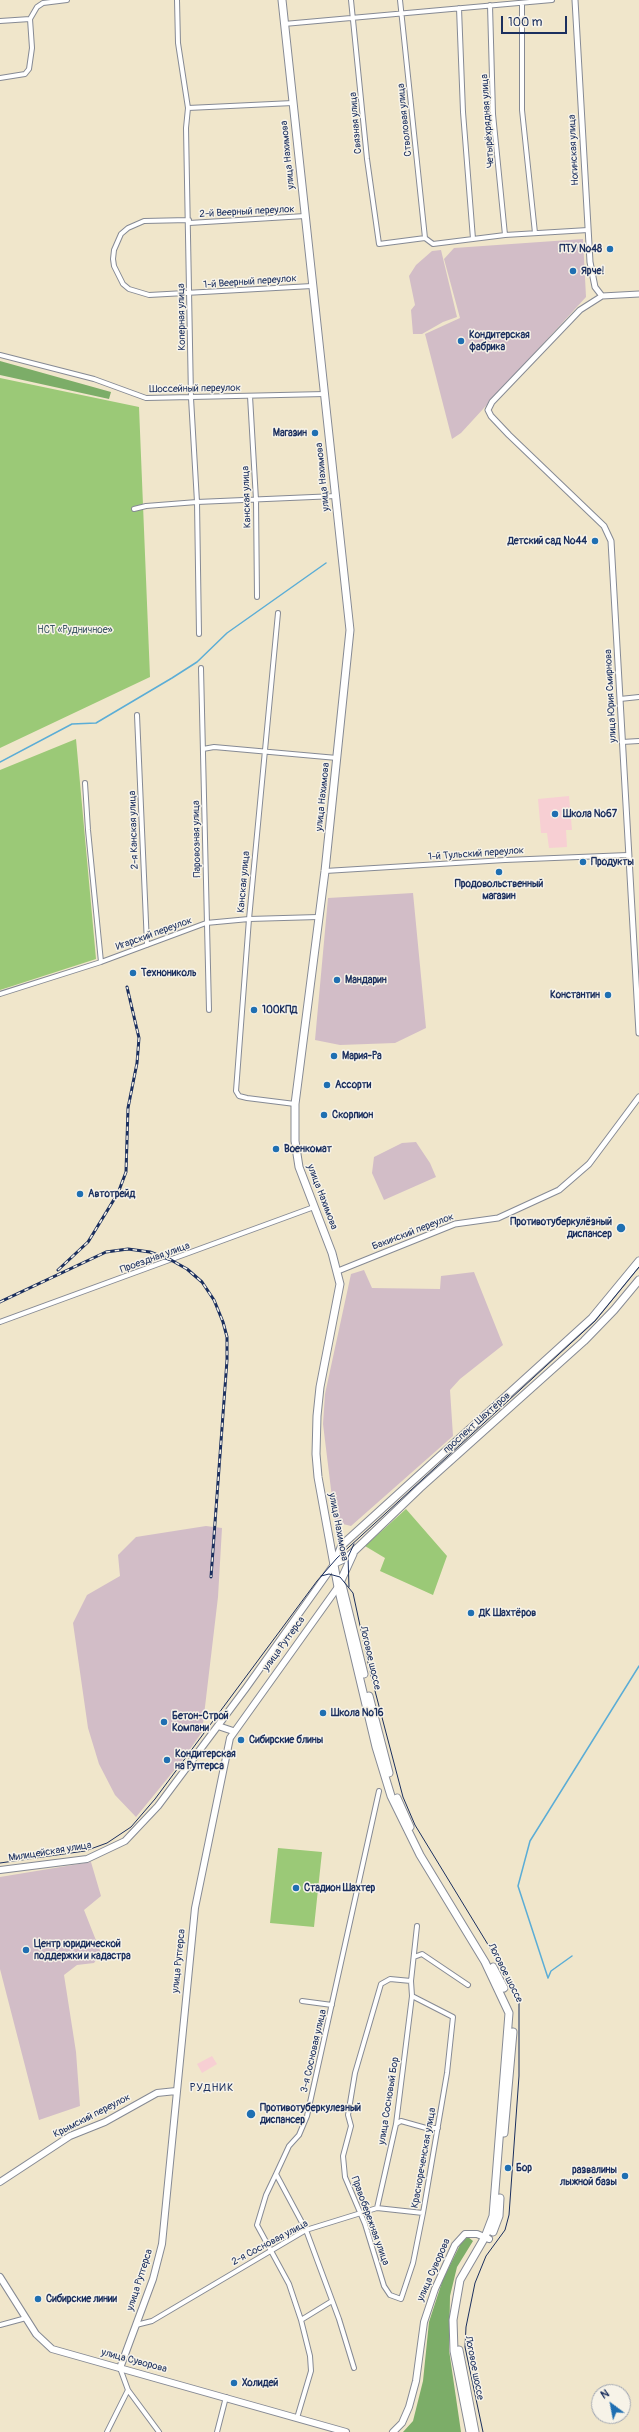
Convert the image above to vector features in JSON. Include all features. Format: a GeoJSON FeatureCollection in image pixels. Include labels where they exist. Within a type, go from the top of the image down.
{"type":"FeatureCollection","features":[{"type":"Feature","properties":{"kind":"main road","name":"улица Нахимова"},"geometry":{"type":"LineString","coordinates":[[282,0],[350,630],[338,758],[296,1104],[297,1157],[338,1271],[340,1284],[320,1387],[316,1435],[318,1477],[339,1584]]}},
{"type":"Feature","properties":{"kind":"main road","name":"проспект Шахтёров"},"geometry":{"type":"LineString","coordinates":[[335,1564],[342,1545],[592,1318],[639,1261]]}},
{"type":"Feature","properties":{"kind":"main road","name":"проспект Шахтёров"},"geometry":{"type":"LineString","coordinates":[[339,1584],[353,1552],[420,1488],[595,1330],[639,1280]]}},
{"type":"Feature","properties":{"kind":"main road"},"geometry":{"type":"LineString","coordinates":[[335,1564],[343,1561],[353,1552]]}},
{"type":"Feature","properties":{"kind":"main road","name":"улица Рутгерса"},"geometry":{"type":"LineString","coordinates":[[125,1841],[154,1811],[218,1726],[335,1564]]}},
{"type":"Feature","properties":{"kind":"main road","name":"улица Рутгерса"},"geometry":{"type":"LineString","coordinates":[[120,2368],[153,2279],[162,2244],[194,1908],[227,1746],[233,1731],[339,1584]]}},
{"type":"Feature","properties":{"kind":"main road","name":"Логовое шоссе"},"geometry":{"type":"LineString","coordinates":[[339,1584],[383,1750],[401,1807],[424,1853],[489,1959],[511,2002],[513,2012],[499,2216],[467,2274],[460,2294],[459,2349],[475,2432]]}},
{"type":"Feature","properties":{"kind":"main road"},"geometry":{"type":"LineString","coordinates":[[218,1726],[233,1731]]}},
{"type":"Feature","properties":{"kind":"main road","name":"Милицейская улица"},"geometry":{"type":"LineString","coordinates":[[0,1870],[87,1859],[125,1841]]}},
{"type":"Feature","properties":{"kind":"main road","name":"Крымский переулок"},"geometry":{"type":"LineString","coordinates":[[0,2182],[70,2136],[105,2122],[157,2093],[176,2091]]}},
{"type":"Feature","properties":{"kind":"main road","name":"улица Суворова"},"geometry":{"type":"LineString","coordinates":[[393,2432],[402,2424],[413,2394],[418,2370],[424,2322],[447,2261],[458,2239],[465,2234],[473,2233],[487,2238]]}},
{"type":"Feature","properties":{"kind":"main road","name":"Логовое шоссе"},"geometry":{"type":"LineString","coordinates":[[470,2432],[454,2351],[453,2320],[460,2280],[487,2238]]}},
{"type":"Feature","properties":{"kind":"main road","name":"улица Суворова"},"geometry":{"type":"LineString","coordinates":[[0,2277],[40,2339],[52,2349],[346,2432]]}},
{"type":"Feature","properties":{"kind":"street"},"geometry":{"type":"LineString","coordinates":[[0,78],[25,74],[30,69],[32,48],[30,19],[37,7],[44,3],[67,0]]}},
{"type":"Feature","properties":{"kind":"street","name":"Коперная улица"},"geometry":{"type":"LineString","coordinates":[[177,0],[178,43],[188,108],[186,128],[189,221],[191,398],[197,502],[199,634]]}},
{"type":"Feature","properties":{"kind":"street","name":"Связная улица"},"geometry":{"type":"LineString","coordinates":[[351,0],[367,159],[379,244],[425,238]]}},
{"type":"Feature","properties":{"kind":"street","name":"Стволовая улица"},"geometry":{"type":"LineString","coordinates":[[400,0],[425,238]]}},
{"type":"Feature","properties":{"kind":"street"},"geometry":{"type":"LineString","coordinates":[[284,24],[552,0]]}},
{"type":"Feature","properties":{"kind":"street","name":"Ногинская улица"},"geometry":{"type":"LineString","coordinates":[[575,0],[588,230],[593,281],[602,296]]}},
{"type":"Feature","properties":{"kind":"street"},"geometry":{"type":"LineString","coordinates":[[522,3],[522,110],[536,233]]}},
{"type":"Feature","properties":{"kind":"street","name":"Четырёхрядная улица"},"geometry":{"type":"LineString","coordinates":[[490,5],[493,114],[505,235]]}},
{"type":"Feature","properties":{"kind":"street"},"geometry":{"type":"LineString","coordinates":[[460,8],[463,112],[473,239]]}},
{"type":"Feature","properties":{"kind":"street"},"geometry":{"type":"LineString","coordinates":[[0,21],[30,19]]}},
{"type":"Feature","properties":{"kind":"street"},"geometry":{"type":"LineString","coordinates":[[188,108],[293,103]]}},
{"type":"Feature","properties":{"kind":"street","name":"2-й Веерный переулок"},"geometry":{"type":"LineString","coordinates":[[189,221],[305,216]]}},
{"type":"Feature","properties":{"kind":"street"},"geometry":{"type":"LineString","coordinates":[[189,221],[144,221],[128,228],[122,234],[114,250],[113,259],[117,274],[129,289],[149,296],[190,294]]}},
{"type":"Feature","properties":{"kind":"street"},"geometry":{"type":"LineString","coordinates":[[425,238],[433,244],[505,235],[588,230]]}},
{"type":"Feature","properties":{"kind":"street","name":"1-й Веерный переулок"},"geometry":{"type":"LineString","coordinates":[[190,294],[312,286]]}},
{"type":"Feature","properties":{"kind":"street"},"geometry":{"type":"LineString","coordinates":[[602,296],[639,294]]}},
{"type":"Feature","properties":{"kind":"street","name":"улица Юрия Смирнова"},"geometry":{"type":"LineString","coordinates":[[602,296],[588,304],[572,317],[489,408],[491,416],[608,532],[613,563],[639,1033]]}},
{"type":"Feature","properties":{"kind":"street","name":"Шоссейный переулок"},"geometry":{"type":"LineString","coordinates":[[0,355],[94,379],[146,398],[325,394]]}},
{"type":"Feature","properties":{"kind":"street","name":"Канская улица"},"geometry":{"type":"LineString","coordinates":[[250,396],[256,500],[257,597]]}},
{"type":"Feature","properties":{"kind":"street"},"geometry":{"type":"LineString","coordinates":[[134,509],[146,506],[197,502],[336,496]]}},
{"type":"Feature","properties":{"kind":"street","name":"Канская улица"},"geometry":{"type":"LineString","coordinates":[[278,613],[249,919],[236,1091],[240,1096],[247,1098],[296,1104]]}},
{"type":"Feature","properties":{"kind":"street","name":"Паровозная улица"},"geometry":{"type":"LineString","coordinates":[[201,668],[209,1010]]}},
{"type":"Feature","properties":{"kind":"street"},"geometry":{"type":"LineString","coordinates":[[620,699],[639,697]]}},
{"type":"Feature","properties":{"kind":"street","name":"2-я Канская улица"},"geometry":{"type":"LineString","coordinates":[[137,714],[147,945]]}},
{"type":"Feature","properties":{"kind":"street"},"geometry":{"type":"LineString","coordinates":[[622,742],[639,741]]}},
{"type":"Feature","properties":{"kind":"street"},"geometry":{"type":"LineString","coordinates":[[203,749],[214,748],[338,758]]}},
{"type":"Feature","properties":{"kind":"street"},"geometry":{"type":"LineString","coordinates":[[85,783],[101,962]]}},
{"type":"Feature","properties":{"kind":"street","name":"1-й Тульский переулок"},"geometry":{"type":"LineString","coordinates":[[325,871],[505,860],[628,855]]}},
{"type":"Feature","properties":{"kind":"street","name":"Игарский переулок"},"geometry":{"type":"LineString","coordinates":[[0,994],[101,962],[206,923],[249,919],[318,917]]}},
{"type":"Feature","properties":{"kind":"street","name":"Бакинский переулок"},"geometry":{"type":"LineString","coordinates":[[338,1271],[455,1224],[498,1218],[559,1190],[588,1165],[639,1097]]}},
{"type":"Feature","properties":{"kind":"street","name":"Проездная улица"},"geometry":{"type":"LineString","coordinates":[[0,1322],[314,1207]]}},
{"type":"Feature","properties":{"kind":"street","name":"3-я Сосновая улица"},"geometry":{"type":"LineString","coordinates":[[271,2249],[257,2225],[266,2195],[289,2146],[299,2135],[307,2116],[379,1791]]}},
{"type":"Feature","properties":{"kind":"street","name":"улица Сосновый Бор"},"geometry":{"type":"LineString","coordinates":[[377,2208],[396,2124],[412,1996],[411,1981],[416,1926]]}},
{"type":"Feature","properties":{"kind":"street"},"geometry":{"type":"LineString","coordinates":[[414,1957],[422,1954],[468,1985]]}},
{"type":"Feature","properties":{"kind":"street","name":"Правобережная улица"},"geometry":{"type":"LineString","coordinates":[[401,2299],[390,2295],[384,2286],[345,2177],[343,2156],[351,2126],[348,2115],[355,2073],[381,1984],[390,1979],[411,1981]]}},
{"type":"Feature","properties":{"kind":"street","name":"Краснореченская улица"},"geometry":{"type":"LineString","coordinates":[[401,2299],[413,2263],[423,2213],[438,2128],[453,2017],[412,1996]]}},
{"type":"Feature","properties":{"kind":"street"},"geometry":{"type":"LineString","coordinates":[[302,2001],[332,2005]]}},
{"type":"Feature","properties":{"kind":"street"},"geometry":{"type":"LineString","coordinates":[[396,2124],[401,2121],[426,2128],[438,2128]]}},
{"type":"Feature","properties":{"kind":"street"},"geometry":{"type":"LineString","coordinates":[[276,2174],[306,2230],[332,2301],[354,2368]]}},
{"type":"Feature","properties":{"kind":"street","name":"2-я Сосновая улица"},"geometry":{"type":"LineString","coordinates":[[136,2326],[159,2317],[271,2249],[306,2230],[377,2208],[423,2213]]}},
{"type":"Feature","properties":{"kind":"street"},"geometry":{"type":"LineString","coordinates":[[271,2249],[289,2284],[301,2320],[311,2371],[297,2418]]}},
{"type":"Feature","properties":{"kind":"street"},"geometry":{"type":"LineString","coordinates":[[301,2320],[332,2301]]}},
{"type":"Feature","properties":{"kind":"street"},"geometry":{"type":"LineString","coordinates":[[0,2325],[26,2318]]}},
{"type":"Feature","properties":{"kind":"street"},"geometry":{"type":"LineString","coordinates":[[120,2368],[128,2390],[159,2432]]}},
{"type":"Feature","properties":{"kind":"street"},"geometry":{"type":"LineString","coordinates":[[107,2432],[128,2390]]}},
{"type":"Feature","properties":{"kind":"street"},"geometry":{"type":"LineString","coordinates":[[217,2432],[226,2397]]}},
{"type":"Feature","properties":{"kind":"shaded area"},"geometry":{"type":"Polygon","coordinates":[[[583,239],[586,297],[461,433],[452,439],[425,334],[460,318],[444,259],[454,248],[583,239]]]}},
{"type":"Feature","properties":{"kind":"shaded area"},"geometry":{"type":"Polygon","coordinates":[[[441,250],[457,317],[443,322],[422,334],[413,334],[411,310],[415,305],[409,276],[416,265],[432,251],[441,250]]]}},
{"type":"Feature","properties":{"kind":"shaded area","name":"Школа №67"},"geometry":{"type":"Polygon","coordinates":[[[569,796],[572,830],[566,830],[567,847],[549,848],[547,833],[541,833],[538,799],[569,796]]]}},
{"type":"Feature","properties":{"kind":"shaded area"},"geometry":{"type":"Polygon","coordinates":[[[413,893],[426,1028],[395,1043],[340,1045],[315,1040],[328,898],[413,893]]]}},
{"type":"Feature","properties":{"kind":"shaded area"},"geometry":{"type":"Polygon","coordinates":[[[416,1142],[430,1163],[436,1177],[384,1200],[372,1173],[374,1157],[402,1143],[416,1142]]]}},
{"type":"Feature","properties":{"kind":"shaded area"},"geometry":{"type":"Polygon","coordinates":[[[364,1270],[372,1288],[440,1289],[441,1276],[474,1272],[503,1345],[460,1379],[450,1390],[453,1436],[351,1526],[335,1522],[323,1424],[325,1394],[351,1274],[364,1270]]]}},
{"type":"Feature","properties":{"kind":"shaded area"},"geometry":{"type":"Polygon","coordinates":[[[206,1526],[222,1528],[218,1597],[202,1732],[181,1762],[136,1817],[115,1795],[99,1764],[88,1728],[73,1623],[87,1595],[120,1576],[118,1555],[136,1537],[206,1526]]]}},
{"type":"Feature","properties":{"kind":"shaded area"},"geometry":{"type":"Polygon","coordinates":[[[91,1862],[101,1896],[84,1910],[101,1953],[94,1963],[77,1965],[64,1975],[76,2052],[80,2106],[39,2120],[0,1969],[0,1877],[91,1862]]]}},
{"type":"Feature","properties":{"kind":"shaded area"},"geometry":{"type":"Polygon","coordinates":[[[212,2056],[217,2064],[202,2073],[197,2064],[212,2056]]]}},
{"type":"Feature","properties":{"kind":"green space"},"geometry":{"type":"Polygon","coordinates":[[[0,361],[111,392],[109,399],[0,375],[0,361]]]}},
{"type":"Feature","properties":{"kind":"green space","name":"НСТ «Рудничное»"},"geometry":{"type":"Polygon","coordinates":[[[0,378],[139,407],[150,677],[0,748],[0,378]]]}},
{"type":"Feature","properties":{"kind":"green space"},"geometry":{"type":"Polygon","coordinates":[[[76,739],[96,959],[0,990],[0,770],[76,739]]]}},
{"type":"Feature","properties":{"kind":"green space"},"geometry":{"type":"Polygon","coordinates":[[[406,1509],[447,1556],[433,1595],[380,1571],[385,1558],[365,1546],[406,1509]]]}},
{"type":"Feature","properties":{"kind":"green space","name":"Стадион Шахтер"},"geometry":{"type":"Polygon","coordinates":[[[278,1848],[322,1852],[314,1927],[270,1923],[278,1848]]]}},
{"type":"Feature","properties":{"kind":"green space"},"geometry":{"type":"Polygon","coordinates":[[[468,2237],[473,2241],[457,2267],[450,2296],[449,2350],[461,2432],[403,2432],[413,2421],[423,2381],[429,2322],[443,2279],[462,2241],[468,2237]]]}},
{"type":"Feature","properties":{"kind":"waterway"},"geometry":{"type":"LineString","coordinates":[[0,762],[72,724],[96,723],[172,678],[197,662],[227,633],[326,563]]}},
{"type":"Feature","properties":{"kind":"waterway"},"geometry":{"type":"LineString","coordinates":[[548,1978],[518,1886],[530,1841],[639,1666]]}},
{"type":"Feature","properties":{"kind":"waterway"},"geometry":{"type":"LineString","coordinates":[[548,1978],[551,1971],[572,1956]]}},
{"type":"Feature","properties":{"kind":"tram line"},"geometry":{"type":"LineString","coordinates":[[0,1863],[85,1851],[107,1843],[131,1827],[155,1799],[317,1581],[337,1558],[595,1321],[639,1267]]}},
{"type":"Feature","properties":{"kind":"tram line"},"geometry":{"type":"LineString","coordinates":[[349,1587],[348,1557],[354,1544]]}},
{"type":"Feature","properties":{"kind":"tram line"},"geometry":{"type":"LineString","coordinates":[[321,1576],[329,1574],[340,1577],[353,1593],[370,1672],[403,1797],[415,1825],[498,1961],[519,2003],[519,2076],[509,2215],[505,2230],[486,2256],[475,2283],[466,2327],[465,2347],[483,2432]]}},
{"type":"Feature","properties":{"kind":"railway"},"geometry":{"type":"LineString","coordinates":[[58,1270],[88,1242],[118,1193],[126,1172],[128,1108],[137,1063],[139,1038],[127,987]]}},
{"type":"Feature","properties":{"kind":"railway"},"geometry":{"type":"LineString","coordinates":[[0,1302],[106,1252],[128,1249],[150,1252],[171,1260],[187,1269],[202,1282],[214,1300],[227,1337],[227,1360],[211,1577]]}},
{"type":"Feature","properties":{"kind":"place","name":"ПТУ №48"},"geometry":{"type":"Point","coordinates":[610,249]}},
{"type":"Feature","properties":{"kind":"place","name":"Ярче!"},"geometry":{"type":"Point","coordinates":[573,271]}},
{"type":"Feature","properties":{"kind":"place","name":"Кондитерская фабрика"},"geometry":{"type":"Point","coordinates":[461,341]}},
{"type":"Feature","properties":{"kind":"place","name":"Магазин"},"geometry":{"type":"Point","coordinates":[315,433]}},
{"type":"Feature","properties":{"kind":"place","name":"Детский сад №44"},"geometry":{"type":"Point","coordinates":[595,541]}},
{"type":"Feature","properties":{"kind":"place","name":"Школа №67"},"geometry":{"type":"Point","coordinates":[555,814]}},
{"type":"Feature","properties":{"kind":"place","name":"Продукты"},"geometry":{"type":"Point","coordinates":[583,862]}},
{"type":"Feature","properties":{"kind":"place","name":"Продовольственный магазин"},"geometry":{"type":"Point","coordinates":[499,872]}},
{"type":"Feature","properties":{"kind":"place","name":"Технониколь"},"geometry":{"type":"Point","coordinates":[133,973]}},
{"type":"Feature","properties":{"kind":"place","name":"Мандарин"},"geometry":{"type":"Point","coordinates":[337,980]}},
{"type":"Feature","properties":{"kind":"place","name":"Константин"},"geometry":{"type":"Point","coordinates":[608,995]}},
{"type":"Feature","properties":{"kind":"place","name":"100КПД"},"geometry":{"type":"Point","coordinates":[254,1010]}},
{"type":"Feature","properties":{"kind":"place","name":"Мария-Ра"},"geometry":{"type":"Point","coordinates":[334,1056]}},
{"type":"Feature","properties":{"kind":"place","name":"Ассорти"},"geometry":{"type":"Point","coordinates":[327,1085]}},
{"type":"Feature","properties":{"kind":"place","name":"Скорпион"},"geometry":{"type":"Point","coordinates":[324,1115]}},
{"type":"Feature","properties":{"kind":"place","name":"Военкомат"},"geometry":{"type":"Point","coordinates":[276,1149]}},
{"type":"Feature","properties":{"kind":"place","name":"Автотрейд"},"geometry":{"type":"Point","coordinates":[80,1194]}},
{"type":"Feature","properties":{"kind":"place","name":"Противотуберкулёзный диспансер"},"geometry":{"type":"Point","coordinates":[621,1228]}},
{"type":"Feature","properties":{"kind":"place","name":"ДК Шахтёров"},"geometry":{"type":"Point","coordinates":[471,1613]}},
{"type":"Feature","properties":{"kind":"place","name":"Школа №16"},"geometry":{"type":"Point","coordinates":[323,1713]}},
{"type":"Feature","properties":{"kind":"place","name":"Бетон-Строй Компани"},"geometry":{"type":"Point","coordinates":[164,1722]}},
{"type":"Feature","properties":{"kind":"place","name":"Сибирские блины"},"geometry":{"type":"Point","coordinates":[241,1740]}},
{"type":"Feature","properties":{"kind":"place","name":"Кондитерская на Рутгерса"},"geometry":{"type":"Point","coordinates":[167,1760]}},
{"type":"Feature","properties":{"kind":"place","name":"Стадион Шахтер"},"geometry":{"type":"Point","coordinates":[296,1888]}},
{"type":"Feature","properties":{"kind":"place","name":"Центр юридической поддержки и кадастра"},"geometry":{"type":"Point","coordinates":[26,1950]}},
{"type":"Feature","properties":{"kind":"place","name":"Противотуберкулезный диспансер"},"geometry":{"type":"Point","coordinates":[251,2114]}},
{"type":"Feature","properties":{"kind":"place","name":"Бор"},"geometry":{"type":"Point","coordinates":[508,2168]}},
{"type":"Feature","properties":{"kind":"place","name":"развалины лыжной базы"},"geometry":{"type":"Point","coordinates":[625,2176]}},
{"type":"Feature","properties":{"kind":"place","name":"Сибирские линии"},"geometry":{"type":"Point","coordinates":[38,2299]}},
{"type":"Feature","properties":{"kind":"place","name":"Холидей"},"geometry":{"type":"Point","coordinates":[234,2383]}},
{"type":"Feature","properties":{"kind":"district","name":"РУДНИК"},"geometry":{"type":"Point","coordinates":[212,2088]}}]}
